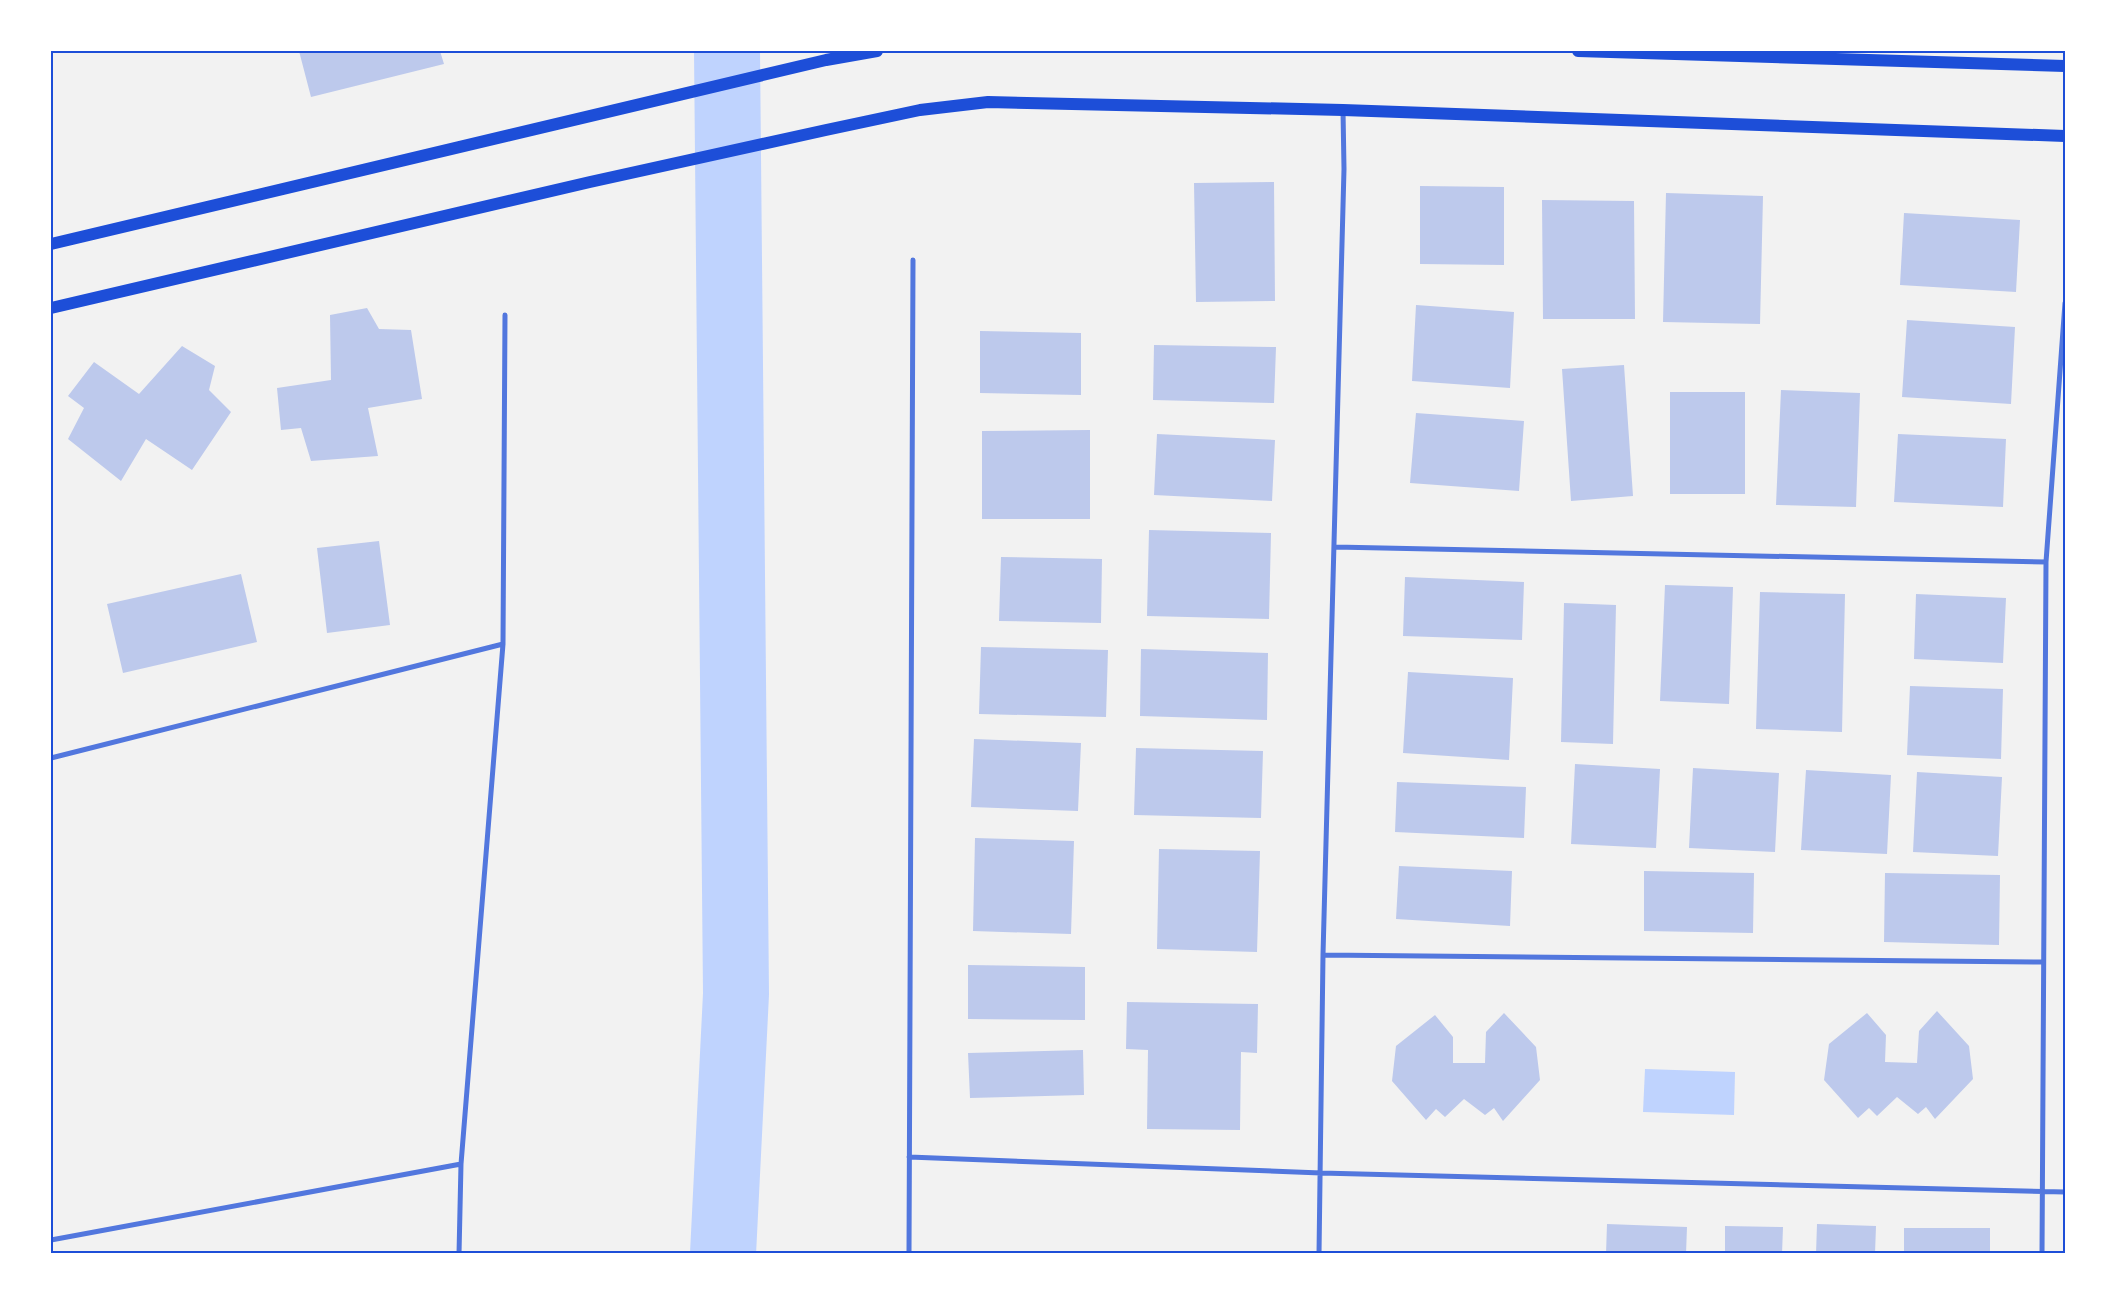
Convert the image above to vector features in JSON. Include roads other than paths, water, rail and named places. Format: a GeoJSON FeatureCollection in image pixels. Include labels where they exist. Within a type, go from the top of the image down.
{"type":"FeatureCollection","features":[{"type":"Feature","properties":{"kind":"main road"},"geometry":{"type":"LineString","coordinates":[[51,244],[574,122],[826,60],[877,51]]}},
{"type":"Feature","properties":{"kind":"main road"},"geometry":{"type":"LineString","coordinates":[[1578,51],[2065,66]]}},
{"type":"Feature","properties":{"kind":"main road"},"geometry":{"type":"LineString","coordinates":[[51,308],[590,182],[826,130],[920,110],[988,102],[1343,110],[2065,136]]}},
{"type":"Feature","properties":{"kind":"street"},"geometry":{"type":"LineString","coordinates":[[1318,1254],[1321,1173],[1323,956],[1344,169],[1343,110]]}},
{"type":"Feature","properties":{"kind":"street"},"geometry":{"type":"LineString","coordinates":[[908,1254],[910,1157],[913,260]]}},
{"type":"Feature","properties":{"kind":"street"},"geometry":{"type":"LineString","coordinates":[[2042,1254],[2044,1191],[2046,562],[2065,303]]}},
{"type":"Feature","properties":{"kind":"street"},"geometry":{"type":"LineString","coordinates":[[459,1254],[461,1164],[503,644],[505,315]]}},
{"type":"Feature","properties":{"kind":"street"},"geometry":{"type":"LineString","coordinates":[[1335,547],[2046,562]]}},
{"type":"Feature","properties":{"kind":"street"},"geometry":{"type":"LineString","coordinates":[[51,758],[503,644]]}},
{"type":"Feature","properties":{"kind":"street"},"geometry":{"type":"LineString","coordinates":[[1323,956],[2044,962]]}},
{"type":"Feature","properties":{"kind":"street"},"geometry":{"type":"LineString","coordinates":[[910,1157],[1321,1173],[2065,1192]]}},
{"type":"Feature","properties":{"kind":"street"},"geometry":{"type":"LineString","coordinates":[[51,1240],[461,1164]]}},
{"type":"Feature","properties":{"kind":"water"},"geometry":{"type":"Polygon","coordinates":[[[1645,1069],[1735,1072],[1734,1115],[1643,1112],[1645,1069]]]}},
{"type":"Feature","properties":{"kind":"waterway"},"geometry":{"type":"LineString","coordinates":[[723,1254],[736,994],[727,51]]}}]}
